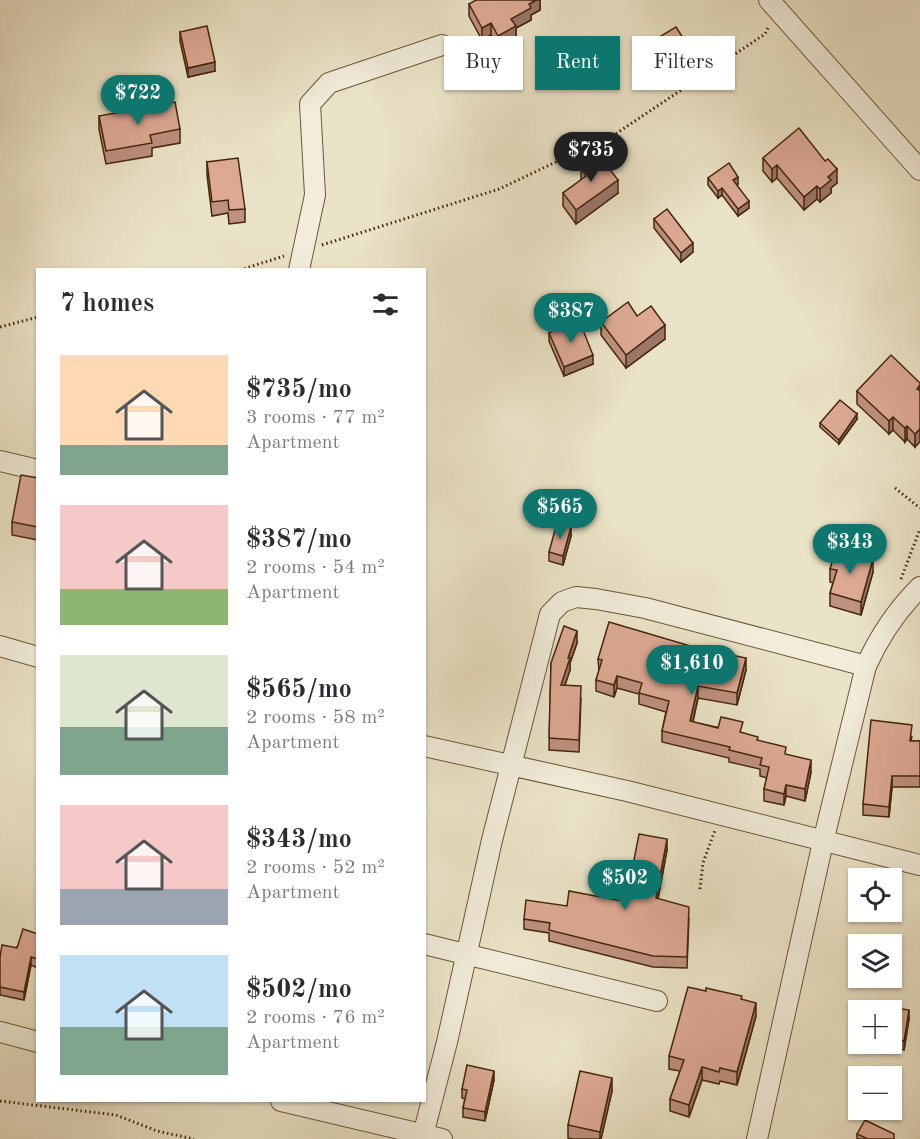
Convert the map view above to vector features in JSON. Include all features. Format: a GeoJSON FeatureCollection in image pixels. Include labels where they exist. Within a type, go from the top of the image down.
{"type":"FeatureCollection","features":[{"type":"Feature","properties":{"kind":"street"},"geometry":{"type":"LineString","coordinates":[[774,7],[920,170]]}},
{"type":"Feature","properties":{"kind":"street"},"geometry":{"type":"LineString","coordinates":[[299,268],[315,195],[310,104],[329,83],[442,45]]}},
{"type":"Feature","properties":{"kind":"street"},"geometry":{"type":"LineString","coordinates":[[0,461],[36,470]]}},
{"type":"Feature","properties":{"kind":"street"},"geometry":{"type":"LineString","coordinates":[[757,1139],[823,842],[866,666],[874,648],[902,605],[920,588]]}},
{"type":"Feature","properties":{"kind":"street"},"geometry":{"type":"LineString","coordinates":[[285,1102],[429,1138],[467,954],[511,767],[550,614],[562,602],[576,597],[645,608],[866,666]]}},
{"type":"Feature","properties":{"kind":"street"},"geometry":{"type":"LineString","coordinates":[[0,646],[36,656]]}},
{"type":"Feature","properties":{"kind":"street"},"geometry":{"type":"LineString","coordinates":[[426,746],[627,791],[823,842],[920,864]]}},
{"type":"Feature","properties":{"kind":"street"},"geometry":{"type":"LineString","coordinates":[[426,944],[657,1001]]}},
{"type":"Feature","properties":{"kind":"street"},"geometry":{"type":"LineString","coordinates":[[0,1032],[36,1041]]}},
{"type":"Feature","properties":{"kind":"path"},"geometry":{"type":"LineString","coordinates":[[246,268],[304,249],[343,241],[499,189],[617,133],[765,34],[774,7]]}},
{"type":"Feature","properties":{"kind":"path"},"geometry":{"type":"LineString","coordinates":[[0,327],[36,318]]}},
{"type":"Feature","properties":{"kind":"path"},"geometry":{"type":"LineString","coordinates":[[895,488],[920,508]]}},
{"type":"Feature","properties":{"kind":"path"},"geometry":{"type":"LineString","coordinates":[[902,605],[901,576],[920,529]]}},
{"type":"Feature","properties":{"kind":"path"},"geometry":{"type":"LineString","coordinates":[[700,889],[703,863],[715,833],[715,813]]}},
{"type":"Feature","properties":{"kind":"path"},"geometry":{"type":"LineString","coordinates":[[0,1101],[116,1115],[157,1131],[194,1139]]}},
{"type":"Feature","properties":{"kind":"building"},"geometry":{"type":"Polygon","coordinates":[[[476,0],[536,0],[529,4],[531,8],[511,19],[516,26],[498,36],[491,23],[482,28],[469,4],[476,0]]]}},
{"type":"Feature","properties":{"kind":"building"},"geometry":{"type":"Polygon","coordinates":[[[207,26],[215,62],[188,68],[180,32],[207,26]]]}},
{"type":"Feature","properties":{"kind":"building"},"geometry":{"type":"Polygon","coordinates":[[[676,27],[682,36],[661,36],[676,27]]]}},
{"type":"Feature","properties":{"kind":"building"},"geometry":{"type":"Polygon","coordinates":[[[175,102],[180,129],[150,135],[152,143],[106,151],[99,116],[175,102]]]}},
{"type":"Feature","properties":{"kind":"building"},"geometry":{"type":"Polygon","coordinates":[[[799,128],[825,161],[828,159],[837,169],[828,177],[831,180],[820,189],[817,186],[804,197],[777,165],[772,169],[763,158],[799,128]]]}},
{"type":"Feature","properties":{"kind":"building"},"geometry":{"type":"Polygon","coordinates":[[[599,155],[618,180],[576,210],[563,193],[586,176],[581,168],[599,155]]]}},
{"type":"Feature","properties":{"kind":"building"},"geometry":{"type":"Polygon","coordinates":[[[238,158],[245,209],[229,210],[228,200],[212,202],[207,162],[238,158]]]}},
{"type":"Feature","properties":{"kind":"building"},"geometry":{"type":"Polygon","coordinates":[[[729,163],[738,177],[733,180],[749,201],[738,209],[722,188],[718,191],[708,178],[729,163]]]}},
{"type":"Feature","properties":{"kind":"building"},"geometry":{"type":"Polygon","coordinates":[[[667,209],[693,243],[681,253],[654,219],[667,209]]]}},
{"type":"Feature","properties":{"kind":"building"},"geometry":{"type":"Polygon","coordinates":[[[628,302],[637,316],[651,306],[665,325],[626,355],[601,322],[628,302]]]}},
{"type":"Feature","properties":{"kind":"building"},"geometry":{"type":"Polygon","coordinates":[[[579,320],[593,355],[564,367],[549,333],[579,320]]]}},
{"type":"Feature","properties":{"kind":"building"},"geometry":{"type":"Polygon","coordinates":[[[891,355],[920,383],[917,389],[920,391],[920,429],[915,434],[893,417],[889,421],[857,391],[891,355]]]}},
{"type":"Feature","properties":{"kind":"building"},"geometry":{"type":"Polygon","coordinates":[[[840,400],[857,414],[839,440],[820,423],[840,400]]]}},
{"type":"Feature","properties":{"kind":"building"},"geometry":{"type":"Polygon","coordinates":[[[21,475],[36,478],[36,527],[12,522],[21,475]]]}},
{"type":"Feature","properties":{"kind":"building"},"geometry":{"type":"Polygon","coordinates":[[[557,523],[571,527],[563,556],[549,552],[557,523]]]}},
{"type":"Feature","properties":{"kind":"building"},"geometry":{"type":"Polygon","coordinates":[[[836,549],[873,559],[861,602],[830,593],[837,570],[830,569],[836,549]]]}},
{"type":"Feature","properties":{"kind":"building"},"geometry":{"type":"Polygon","coordinates":[[[609,622],[704,650],[700,665],[727,673],[731,655],[746,658],[737,693],[698,686],[690,721],[718,728],[721,717],[743,722],[740,732],[758,737],[757,740],[786,747],[785,754],[811,760],[805,789],[786,785],[784,794],[764,789],[769,767],[760,765],[762,758],[729,750],[730,747],[662,731],[669,701],[639,693],[642,683],[617,676],[614,685],[596,680],[602,660],[598,659],[609,622]]]}},
{"type":"Feature","properties":{"kind":"building"},"geometry":{"type":"Polygon","coordinates":[[[564,626],[577,631],[561,685],[581,686],[579,740],[549,738],[551,663],[564,626]]]}},
{"type":"Feature","properties":{"kind":"building"},"geometry":{"type":"Polygon","coordinates":[[[871,720],[912,725],[910,741],[920,741],[920,776],[892,776],[889,807],[863,804],[871,720]]]}},
{"type":"Feature","properties":{"kind":"building"},"geometry":{"type":"Polygon","coordinates":[[[639,834],[667,839],[656,898],[689,907],[687,957],[653,956],[549,930],[550,923],[524,919],[526,900],[567,906],[569,891],[621,901],[624,890],[628,891],[639,834]]]}},
{"type":"Feature","properties":{"kind":"building"},"geometry":{"type":"Polygon","coordinates":[[[23,929],[36,933],[36,958],[31,957],[24,992],[0,987],[2,945],[17,948],[23,929]]]}},
{"type":"Feature","properties":{"kind":"building"},"geometry":{"type":"Polygon","coordinates":[[[688,987],[706,991],[706,988],[742,996],[741,999],[756,1003],[737,1072],[720,1068],[719,1072],[702,1067],[689,1105],[670,1099],[684,1060],[669,1056],[688,987]]]}},
{"type":"Feature","properties":{"kind":"building"},"geometry":{"type":"Polygon","coordinates":[[[902,1009],[909,1010],[904,1041],[902,1041],[902,1009]]]}},
{"type":"Feature","properties":{"kind":"building"},"geometry":{"type":"Polygon","coordinates":[[[467,1065],[494,1071],[485,1112],[463,1108],[467,1090],[462,1089],[467,1065]]]}},
{"type":"Feature","properties":{"kind":"building"},"geometry":{"type":"Polygon","coordinates":[[[580,1071],[612,1078],[600,1132],[568,1125],[580,1071]]]}},
{"type":"Feature","properties":{"kind":"building"},"geometry":{"type":"Polygon","coordinates":[[[865,1120],[894,1134],[894,1139],[868,1139],[857,1134],[865,1120]]]}}]}
